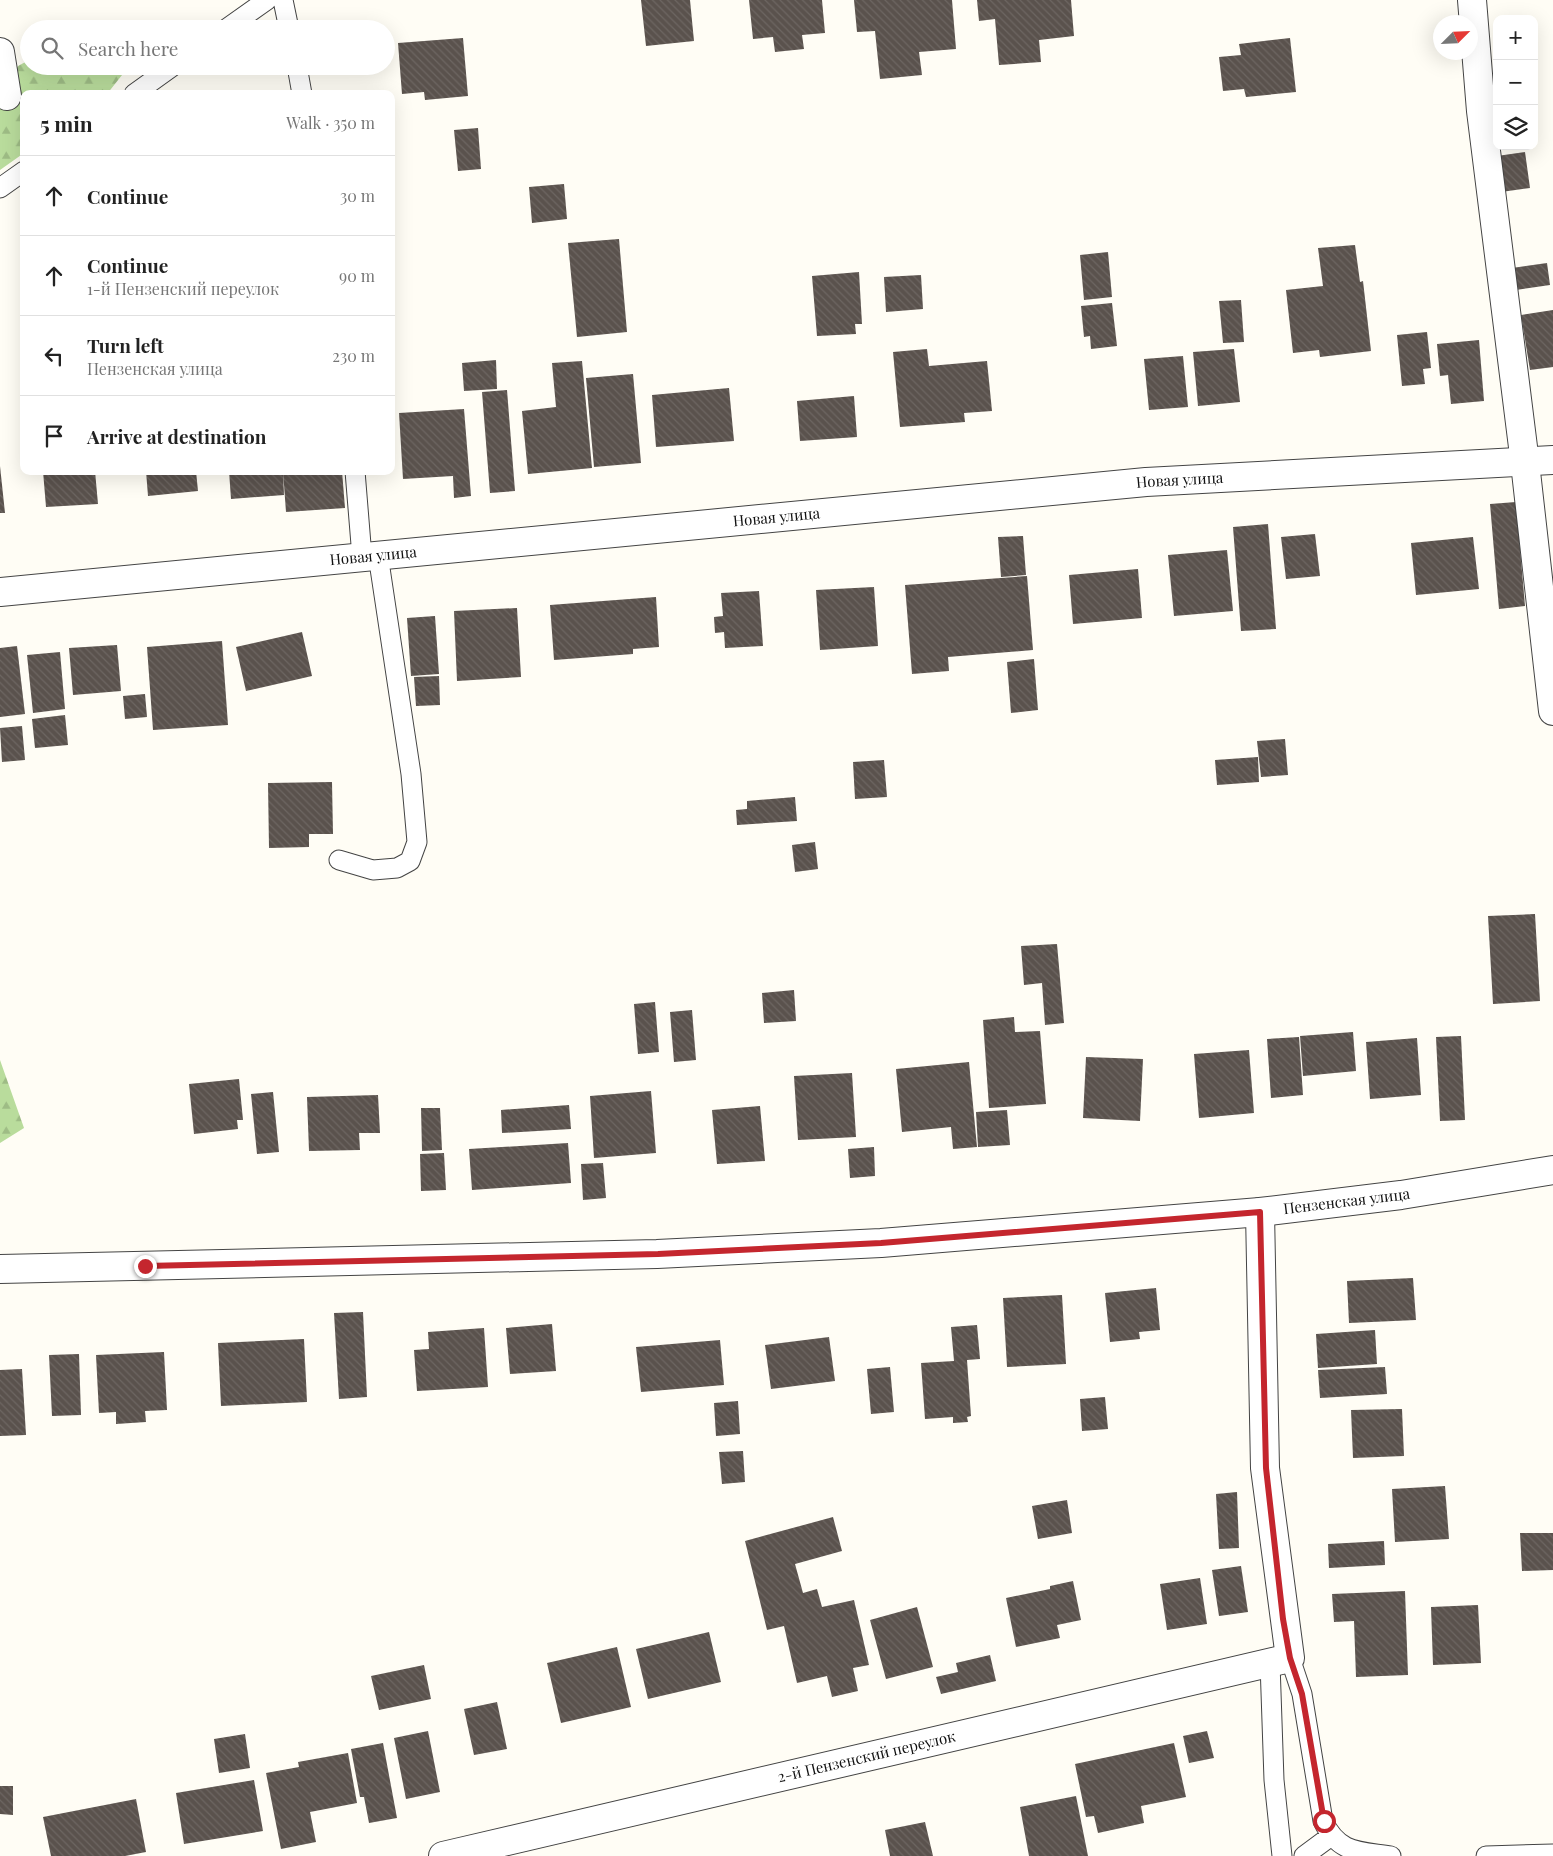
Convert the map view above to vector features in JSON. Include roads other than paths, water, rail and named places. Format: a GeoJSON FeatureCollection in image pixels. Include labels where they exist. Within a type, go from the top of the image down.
{"type":"FeatureCollection","features":[{"type":"Feature","properties":{"kind":"street"},"geometry":{"type":"LineString","coordinates":[[1472,0],[1482,121],[1525,463],[1553,711]]}},
{"type":"Feature","properties":{"kind":"street"},"geometry":{"type":"LineString","coordinates":[[0,52],[7,96]]}},
{"type":"Feature","properties":{"kind":"street","name":"Новая улица"},"geometry":{"type":"LineString","coordinates":[[0,592],[1146,482],[1553,460]]}},
{"type":"Feature","properties":{"kind":"street","name":"Пензенская улица"},"geometry":{"type":"LineString","coordinates":[[0,1269],[667,1253],[881,1243],[1260,1212],[1401,1195],[1553,1170]]}},
{"type":"Feature","properties":{"kind":"street"},"geometry":{"type":"LineString","coordinates":[[1260,1212],[1266,1468],[1280,1660]]}},
{"type":"Feature","properties":{"kind":"street","name":"2-й Пензенский переулок"},"geometry":{"type":"LineString","coordinates":[[443,1856],[1280,1660]]}},
{"type":"Feature","properties":{"kind":"lane"},"geometry":{"type":"LineString","coordinates":[[239,20],[267,0]]}},
{"type":"Feature","properties":{"kind":"lane"},"geometry":{"type":"LineString","coordinates":[[283,0],[287,20]]}},
{"type":"Feature","properties":{"kind":"lane"},"geometry":{"type":"LineString","coordinates":[[140,90],[160,75]]}},
{"type":"Feature","properties":{"kind":"lane"},"geometry":{"type":"LineString","coordinates":[[299,75],[301,90]]}},
{"type":"Feature","properties":{"kind":"lane"},"geometry":{"type":"LineString","coordinates":[[0,188],[20,174]]}},
{"type":"Feature","properties":{"kind":"lane"},"geometry":{"type":"LineString","coordinates":[[339,860],[373,870],[397,868],[410,861],[418,842],[411,774],[356,475]]}},
{"type":"Feature","properties":{"kind":"lane"},"geometry":{"type":"LineString","coordinates":[[1280,1660],[1302,1694],[1324,1821],[1331,1836],[1350,1850],[1391,1856]]}},
{"type":"Feature","properties":{"kind":"lane"},"geometry":{"type":"LineString","coordinates":[[1280,1660],[1274,1780],[1282,1856]]}},
{"type":"Feature","properties":{"kind":"lane"},"geometry":{"type":"LineString","coordinates":[[1304,1856],[1331,1836]]}},
{"type":"Feature","properties":{"kind":"lane"},"geometry":{"type":"LineString","coordinates":[[1486,1856],[1553,1854]]}}]}
